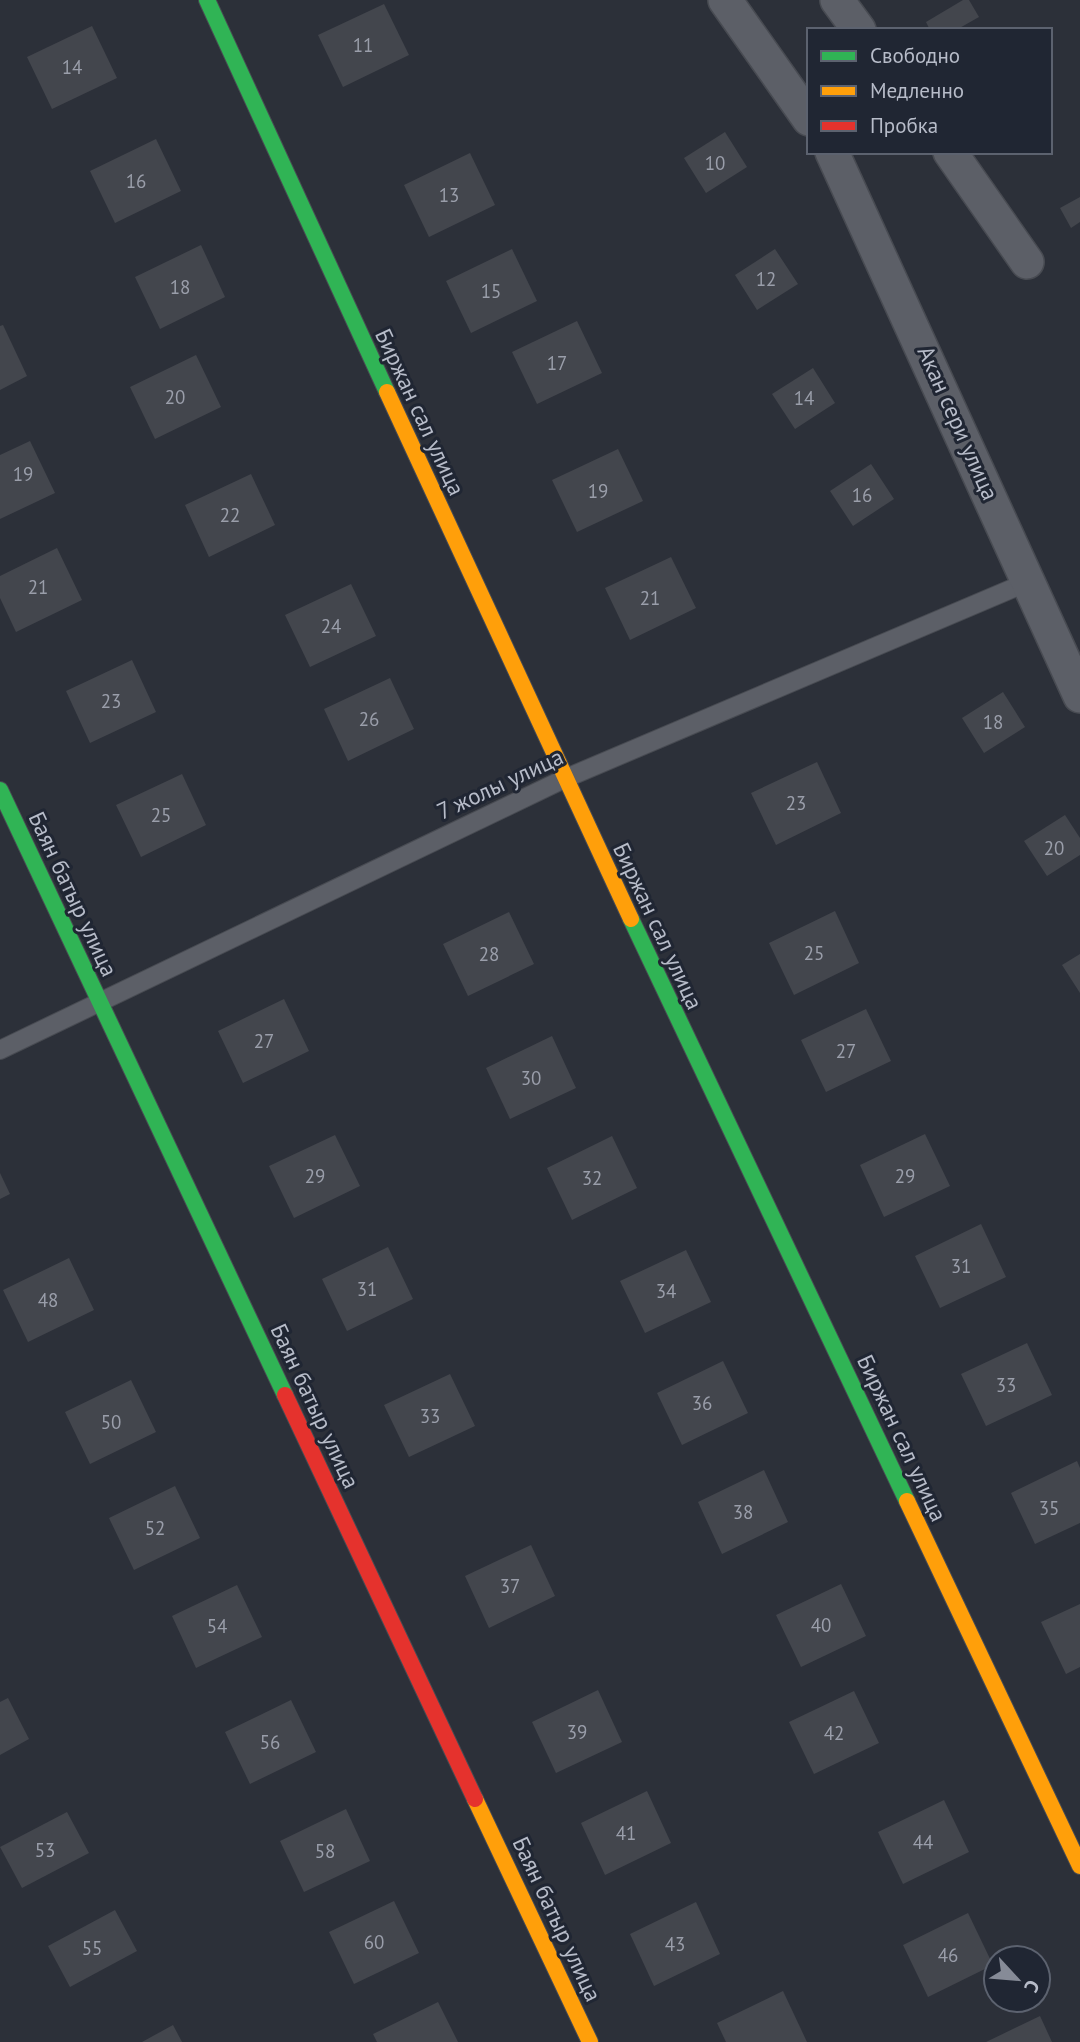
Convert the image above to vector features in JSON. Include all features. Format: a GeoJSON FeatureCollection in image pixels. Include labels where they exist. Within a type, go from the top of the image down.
{"type":"FeatureCollection","features":[{"type":"Feature","properties":{"kind":"street","name":"Биржан сал улица"},"geometry":{"type":"LineString","coordinates":[[207,0],[564,779],[1080,1866]]}},
{"type":"Feature","properties":{"kind":"street"},"geometry":{"type":"LineString","coordinates":[[724,0],[807,116]]}},
{"type":"Feature","properties":{"kind":"street"},"geometry":{"type":"LineString","coordinates":[[837,0],[858,28]]}},
{"type":"Feature","properties":{"kind":"street","name":"Акан сери улица"},"geometry":{"type":"LineString","coordinates":[[833,154],[1030,581],[1080,696]]}},
{"type":"Feature","properties":{"kind":"street"},"geometry":{"type":"LineString","coordinates":[[951,154],[1027,262]]}},
{"type":"Feature","properties":{"kind":"street","name":"Баян батыр улица"},"geometry":{"type":"LineString","coordinates":[[0,790],[590,2042]]}},
{"type":"Feature","properties":{"kind":"lane","name":"7 жолы улица"},"geometry":{"type":"LineString","coordinates":[[0,1050],[564,779],[1030,581]]}},
{"type":"Feature","properties":{"kind":"building"},"geometry":{"type":"Polygon","coordinates":[[[963,0],[969,0],[979,17],[960,28],[929,28],[926,22],[963,0]]]}},
{"type":"Feature","properties":{"kind":"building"},"geometry":{"type":"Polygon","coordinates":[[[384,4],[409,55],[343,87],[318,35],[384,4]]]}},
{"type":"Feature","properties":{"kind":"building"},"geometry":{"type":"Polygon","coordinates":[[[92,26],[117,78],[52,109],[27,57],[92,26]]]}},
{"type":"Feature","properties":{"kind":"building"},"geometry":{"type":"Polygon","coordinates":[[[725,132],[747,167],[706,193],[684,158],[725,132]]]}},
{"type":"Feature","properties":{"kind":"building"},"geometry":{"type":"Polygon","coordinates":[[[156,139],[181,191],[115,223],[90,171],[156,139]]]}},
{"type":"Feature","properties":{"kind":"building"},"geometry":{"type":"Polygon","coordinates":[[[470,153],[495,205],[429,237],[404,185],[470,153]]]}},
{"type":"Feature","properties":{"kind":"building"},"geometry":{"type":"Polygon","coordinates":[[[1080,197],[1080,222],[1071,228],[1060,208],[1080,197]]]}},
{"type":"Feature","properties":{"kind":"building"},"geometry":{"type":"Polygon","coordinates":[[[201,245],[225,297],[160,329],[135,277],[201,245]]]}},
{"type":"Feature","properties":{"kind":"building"},"geometry":{"type":"Polygon","coordinates":[[[512,249],[537,301],[471,333],[446,281],[512,249]]]}},
{"type":"Feature","properties":{"kind":"building"},"geometry":{"type":"Polygon","coordinates":[[[775,249],[798,284],[757,310],[735,275],[775,249]]]}},
{"type":"Feature","properties":{"kind":"building"},"geometry":{"type":"Polygon","coordinates":[[[577,321],[602,373],[537,404],[512,352],[577,321]]]}},
{"type":"Feature","properties":{"kind":"building"},"geometry":{"type":"Polygon","coordinates":[[[3,325],[27,376],[0,390],[0,326],[3,325]]]}},
{"type":"Feature","properties":{"kind":"building"},"geometry":{"type":"Polygon","coordinates":[[[196,355],[221,407],[155,439],[130,387],[196,355]]]}},
{"type":"Feature","properties":{"kind":"building"},"geometry":{"type":"Polygon","coordinates":[[[813,368],[835,403],[795,429],[772,394],[813,368]]]}},
{"type":"Feature","properties":{"kind":"building"},"geometry":{"type":"Polygon","coordinates":[[[30,441],[55,493],[0,519],[0,455],[30,441]]]}},
{"type":"Feature","properties":{"kind":"building"},"geometry":{"type":"Polygon","coordinates":[[[618,449],[643,501],[577,532],[552,480],[618,449]]]}},
{"type":"Feature","properties":{"kind":"building"},"geometry":{"type":"Polygon","coordinates":[[[871,464],[894,499],[853,526],[830,491],[871,464]]]}},
{"type":"Feature","properties":{"kind":"building"},"geometry":{"type":"Polygon","coordinates":[[[251,474],[275,525],[209,557],[185,505],[251,474]]]}},
{"type":"Feature","properties":{"kind":"building"},"geometry":{"type":"Polygon","coordinates":[[[57,548],[82,600],[16,632],[0,598],[0,576],[57,548]]]}},
{"type":"Feature","properties":{"kind":"building"},"geometry":{"type":"Polygon","coordinates":[[[671,557],[696,608],[630,640],[605,588],[671,557]]]}},
{"type":"Feature","properties":{"kind":"building"},"geometry":{"type":"Polygon","coordinates":[[[351,584],[376,636],[310,667],[285,615],[351,584]]]}},
{"type":"Feature","properties":{"kind":"building"},"geometry":{"type":"Polygon","coordinates":[[[132,660],[156,712],[90,743],[66,691],[132,660]]]}},
{"type":"Feature","properties":{"kind":"building"},"geometry":{"type":"Polygon","coordinates":[[[390,678],[414,729],[348,761],[324,709],[390,678]]]}},
{"type":"Feature","properties":{"kind":"building"},"geometry":{"type":"Polygon","coordinates":[[[1003,692],[1025,727],[984,753],[962,718],[1003,692]]]}},
{"type":"Feature","properties":{"kind":"building"},"geometry":{"type":"Polygon","coordinates":[[[817,762],[841,813],[776,845],[751,793],[817,762]]]}},
{"type":"Feature","properties":{"kind":"building"},"geometry":{"type":"Polygon","coordinates":[[[182,774],[206,825],[141,857],[116,805],[182,774]]]}},
{"type":"Feature","properties":{"kind":"building"},"geometry":{"type":"Polygon","coordinates":[[[1065,815],[1080,838],[1080,855],[1047,876],[1024,841],[1065,815]]]}},
{"type":"Feature","properties":{"kind":"building"},"geometry":{"type":"Polygon","coordinates":[[[835,911],[859,963],[794,995],[769,943],[835,911]]]}},
{"type":"Feature","properties":{"kind":"building"},"geometry":{"type":"Polygon","coordinates":[[[509,912],[534,964],[468,996],[443,944],[509,912]]]}},
{"type":"Feature","properties":{"kind":"building"},"geometry":{"type":"Polygon","coordinates":[[[1080,954],[1080,993],[1062,965],[1080,954]]]}},
{"type":"Feature","properties":{"kind":"building"},"geometry":{"type":"Polygon","coordinates":[[[284,999],[309,1051],[243,1083],[218,1031],[284,999]]]}},
{"type":"Feature","properties":{"kind":"building"},"geometry":{"type":"Polygon","coordinates":[[[866,1009],[891,1061],[826,1092],[801,1040],[866,1009]]]}},
{"type":"Feature","properties":{"kind":"building"},"geometry":{"type":"Polygon","coordinates":[[[552,1036],[576,1088],[510,1119],[486,1068],[552,1036]]]}},
{"type":"Feature","properties":{"kind":"building"},"geometry":{"type":"Polygon","coordinates":[[[925,1134],[950,1186],[884,1217],[860,1165],[925,1134]]]}},
{"type":"Feature","properties":{"kind":"building"},"geometry":{"type":"Polygon","coordinates":[[[335,1135],[360,1186],[294,1218],[269,1166],[335,1135]]]}},
{"type":"Feature","properties":{"kind":"building"},"geometry":{"type":"Polygon","coordinates":[[[612,1136],[637,1188],[572,1220],[547,1168],[612,1136]]]}},
{"type":"Feature","properties":{"kind":"building"},"geometry":{"type":"Polygon","coordinates":[[[0,1173],[10,1194],[0,1199],[0,1173]]]}},
{"type":"Feature","properties":{"kind":"building"},"geometry":{"type":"Polygon","coordinates":[[[981,1224],[1006,1277],[940,1308],[915,1256],[981,1224]]]}},
{"type":"Feature","properties":{"kind":"building"},"geometry":{"type":"Polygon","coordinates":[[[388,1247],[413,1299],[347,1331],[322,1279],[388,1247]]]}},
{"type":"Feature","properties":{"kind":"building"},"geometry":{"type":"Polygon","coordinates":[[[686,1250],[711,1302],[645,1333],[620,1281],[686,1250]]]}},
{"type":"Feature","properties":{"kind":"building"},"geometry":{"type":"Polygon","coordinates":[[[69,1258],[94,1310],[28,1342],[3,1290],[69,1258]]]}},
{"type":"Feature","properties":{"kind":"building"},"geometry":{"type":"Polygon","coordinates":[[[1027,1343],[1052,1395],[986,1426],[961,1374],[1027,1343]]]}},
{"type":"Feature","properties":{"kind":"building"},"geometry":{"type":"Polygon","coordinates":[[[723,1361],[748,1413],[682,1445],[657,1393],[723,1361]]]}},
{"type":"Feature","properties":{"kind":"building"},"geometry":{"type":"Polygon","coordinates":[[[450,1374],[475,1426],[409,1457],[384,1405],[450,1374]]]}},
{"type":"Feature","properties":{"kind":"building"},"geometry":{"type":"Polygon","coordinates":[[[131,1380],[156,1432],[90,1464],[65,1412],[131,1380]]]}},
{"type":"Feature","properties":{"kind":"building"},"geometry":{"type":"Polygon","coordinates":[[[1077,1461],[1080,1468],[1080,1523],[1035,1544],[1011,1493],[1077,1461]]]}},
{"type":"Feature","properties":{"kind":"building"},"geometry":{"type":"Polygon","coordinates":[[[764,1470],[788,1522],[722,1554],[698,1502],[764,1470]]]}},
{"type":"Feature","properties":{"kind":"building"},"geometry":{"type":"Polygon","coordinates":[[[175,1486],[200,1538],[134,1570],[109,1518],[175,1486]]]}},
{"type":"Feature","properties":{"kind":"building"},"geometry":{"type":"Polygon","coordinates":[[[531,1545],[555,1596],[489,1628],[465,1576],[531,1545]]]}},
{"type":"Feature","properties":{"kind":"building"},"geometry":{"type":"Polygon","coordinates":[[[841,1584],[866,1636],[801,1667],[776,1615],[841,1584]]]}},
{"type":"Feature","properties":{"kind":"building"},"geometry":{"type":"Polygon","coordinates":[[[237,1585],[262,1637],[196,1668],[172,1616],[237,1585]]]}},
{"type":"Feature","properties":{"kind":"building"},"geometry":{"type":"Polygon","coordinates":[[[1080,1604],[1080,1667],[1066,1674],[1041,1622],[1080,1604]]]}},
{"type":"Feature","properties":{"kind":"building"},"geometry":{"type":"Polygon","coordinates":[[[598,1690],[622,1742],[556,1773],[532,1722],[598,1690]]]}},
{"type":"Feature","properties":{"kind":"building"},"geometry":{"type":"Polygon","coordinates":[[[854,1691],[879,1743],[814,1774],[789,1722],[854,1691]]]}},
{"type":"Feature","properties":{"kind":"building"},"geometry":{"type":"Polygon","coordinates":[[[8,1698],[29,1739],[0,1755],[0,1702],[8,1698]]]}},
{"type":"Feature","properties":{"kind":"building"},"geometry":{"type":"Polygon","coordinates":[[[291,1700],[316,1752],[250,1784],[225,1732],[291,1700]]]}},
{"type":"Feature","properties":{"kind":"building"},"geometry":{"type":"Polygon","coordinates":[[[647,1791],[671,1843],[605,1875],[581,1823],[647,1791]]]}},
{"type":"Feature","properties":{"kind":"building"},"geometry":{"type":"Polygon","coordinates":[[[944,1800],[969,1852],[903,1884],[878,1832],[944,1800]]]}},
{"type":"Feature","properties":{"kind":"building"},"geometry":{"type":"Polygon","coordinates":[[[346,1809],[370,1861],[304,1892],[280,1841],[346,1809]]]}},
{"type":"Feature","properties":{"kind":"building"},"geometry":{"type":"Polygon","coordinates":[[[67,1812],[89,1853],[22,1888],[0,1847],[67,1812]]]}},
{"type":"Feature","properties":{"kind":"building"},"geometry":{"type":"Polygon","coordinates":[[[394,1901],[419,1953],[354,1984],[329,1932],[394,1901]]]}},
{"type":"Feature","properties":{"kind":"building"},"geometry":{"type":"Polygon","coordinates":[[[696,1902],[720,1954],[654,1986],[630,1934],[696,1902]]]}},
{"type":"Feature","properties":{"kind":"building"},"geometry":{"type":"Polygon","coordinates":[[[115,1910],[137,1951],[70,1987],[48,1946],[115,1910]]]}},
{"type":"Feature","properties":{"kind":"building"},"geometry":{"type":"Polygon","coordinates":[[[968,1913],[983,1944],[982,1970],[928,1997],[903,1945],[968,1913]]]}},
{"type":"Feature","properties":{"kind":"building"},"geometry":{"type":"Polygon","coordinates":[[[783,1991],[807,2042],[726,2042],[717,2023],[783,1991]]]}},
{"type":"Feature","properties":{"kind":"building"},"geometry":{"type":"Polygon","coordinates":[[[438,2002],[458,2042],[377,2042],[373,2034],[438,2002]]]}},
{"type":"Feature","properties":{"kind":"building"},"geometry":{"type":"Polygon","coordinates":[[[1040,2016],[1052,2042],[986,2042],[1040,2016]]]}},
{"type":"Feature","properties":{"kind":"building"},"geometry":{"type":"Polygon","coordinates":[[[173,2025],[182,2042],[142,2042],[173,2025]]]}},
{"type":"Feature","properties":{"kind":"traffic: fast"},"geometry":{"type":"LineString","coordinates":[[207,0],[387,392]]}},
{"type":"Feature","properties":{"kind":"traffic: fast"},"geometry":{"type":"LineString","coordinates":[[0,790],[285,1395]]}},
{"type":"Feature","properties":{"kind":"traffic: fast"},"geometry":{"type":"LineString","coordinates":[[631,919],[907,1501]]}},
{"type":"Feature","properties":{"kind":"traffic: slow"},"geometry":{"type":"LineString","coordinates":[[387,392],[631,919]]}},
{"type":"Feature","properties":{"kind":"traffic: slow"},"geometry":{"type":"LineString","coordinates":[[907,1501],[1080,1866]]}},
{"type":"Feature","properties":{"kind":"traffic: slow"},"geometry":{"type":"LineString","coordinates":[[475,1799],[590,2042]]}},
{"type":"Feature","properties":{"kind":"traffic: jam"},"geometry":{"type":"LineString","coordinates":[[285,1395],[475,1799]]}}]}
